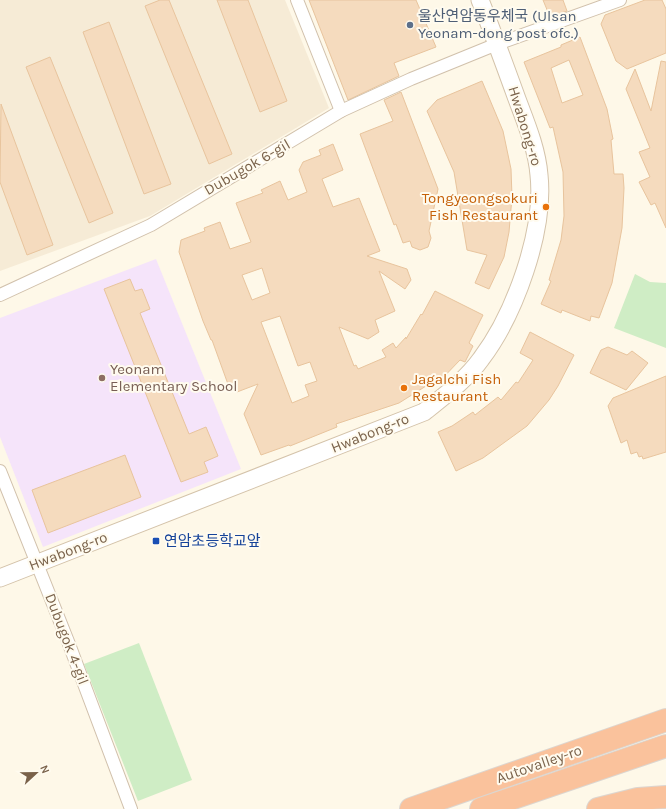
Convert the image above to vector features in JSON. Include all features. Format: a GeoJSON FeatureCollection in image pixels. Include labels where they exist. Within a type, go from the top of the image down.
{"type":"FeatureCollection","features":[{"type":"Feature","properties":{"kind":"highway","name":"Autovalley-ro"},"geometry":{"type":"LineString","coordinates":[[412,809],[666,720]]}},
{"type":"Feature","properties":{"kind":"highway","name":"Autovalley-ro"},"geometry":{"type":"LineString","coordinates":[[481,809],[666,746]]}},
{"type":"Feature","properties":{"kind":"highway"},"geometry":{"type":"LineString","coordinates":[[598,809],[638,799],[666,797]]}},
{"type":"Feature","properties":{"kind":"street"},"geometry":{"type":"LineString","coordinates":[[298,0],[341,111]]}},
{"type":"Feature","properties":{"kind":"street","name":"Hwabong-ro"},"geometry":{"type":"LineString","coordinates":[[0,578],[424,412],[470,372],[482,358],[503,325],[514,298],[537,230],[540,201],[540,174],[533,147],[480,0]]}},
{"type":"Feature","properties":{"kind":"street","name":"Dubugok 6-gil"},"geometry":{"type":"LineString","coordinates":[[0,295],[151,225],[341,111],[411,79],[497,44],[620,0]]}},
{"type":"Feature","properties":{"kind":"street","name":"Dubugok 4-gil"},"geometry":{"type":"LineString","coordinates":[[0,471],[37,563],[131,809]]}},
{"type":"Feature","properties":{"kind":"shaded area"},"geometry":{"type":"Polygon","coordinates":[[[0,0],[285,0],[329,108],[150,216],[0,271],[0,0]]]}},
{"type":"Feature","properties":{"kind":"shaded area","name":"Yeonam Elementary School"},"geometry":{"type":"Polygon","coordinates":[[[156,259],[241,469],[43,547],[0,437],[0,318],[156,259]]]}},
{"type":"Feature","properties":{"kind":"green space"},"geometry":{"type":"Polygon","coordinates":[[[635,274],[650,282],[666,283],[666,348],[614,328],[635,274]]]}},
{"type":"Feature","properties":{"kind":"green space"},"geometry":{"type":"Polygon","coordinates":[[[139,643],[192,780],[138,801],[84,664],[139,643]]]}},
{"type":"Feature","properties":{"kind":"building"},"geometry":{"type":"Polygon","coordinates":[[[160,0],[169,0],[232,154],[209,164],[145,6],[160,0]]]}},
{"type":"Feature","properties":{"kind":"building"},"geometry":{"type":"Polygon","coordinates":[[[217,0],[248,0],[287,101],[260,112],[217,0]]]}},
{"type":"Feature","properties":{"kind":"building"},"geometry":{"type":"Polygon","coordinates":[[[309,0],[416,0],[436,47],[394,63],[399,76],[348,100],[309,0]]]}},
{"type":"Feature","properties":{"kind":"building"},"geometry":{"type":"Polygon","coordinates":[[[543,0],[563,0],[567,11],[550,17],[543,0]]]}},
{"type":"Feature","properties":{"kind":"building"},"geometry":{"type":"Polygon","coordinates":[[[645,0],[662,0],[666,9],[666,53],[627,69],[616,61],[601,24],[605,15],[645,0]]]}},
{"type":"Feature","properties":{"kind":"building"},"geometry":{"type":"Polygon","coordinates":[[[109,22],[171,184],[144,194],[83,32],[109,22]]]}},
{"type":"Feature","properties":{"kind":"building"},"geometry":{"type":"Polygon","coordinates":[[[580,37],[607,109],[613,139],[611,140],[614,174],[623,174],[624,188],[622,228],[612,283],[599,318],[591,316],[590,321],[562,310],[561,313],[541,304],[551,281],[549,280],[561,240],[564,216],[563,172],[553,127],[550,128],[524,62],[561,47],[561,45],[580,37]],[[569,60],[551,68],[562,103],[583,95],[569,60]]]}},
{"type":"Feature","properties":{"kind":"building"},"geometry":{"type":"Polygon","coordinates":[[[50,57],[113,213],[89,223],[26,67],[50,57]]]}},
{"type":"Feature","properties":{"kind":"building"},"geometry":{"type":"Polygon","coordinates":[[[661,61],[666,62],[666,228],[655,203],[651,205],[639,182],[650,177],[639,152],[650,148],[626,89],[635,69],[651,111],[661,61]]]}},
{"type":"Feature","properties":{"kind":"building"},"geometry":{"type":"Polygon","coordinates":[[[482,81],[503,131],[511,169],[512,197],[509,232],[504,257],[489,289],[475,283],[487,255],[467,250],[454,172],[427,111],[437,100],[482,81]]]}},
{"type":"Feature","properties":{"kind":"building"},"geometry":{"type":"Polygon","coordinates":[[[401,92],[438,189],[429,231],[431,238],[428,247],[420,250],[412,247],[410,241],[403,243],[396,224],[394,225],[360,134],[393,121],[384,100],[401,92]]]}},
{"type":"Feature","properties":{"kind":"building"},"geometry":{"type":"Polygon","coordinates":[[[1,104],[53,245],[27,255],[0,182],[1,104]]]}},
{"type":"Feature","properties":{"kind":"building"},"geometry":{"type":"Polygon","coordinates":[[[333,144],[343,170],[322,179],[333,207],[359,198],[380,251],[367,256],[407,269],[411,280],[405,289],[379,271],[395,311],[375,320],[379,332],[368,339],[339,327],[354,366],[356,365],[358,369],[386,357],[382,350],[393,343],[396,348],[406,337],[406,339],[421,314],[422,315],[435,291],[483,315],[469,343],[473,346],[465,362],[460,360],[437,384],[434,381],[399,403],[336,424],[337,427],[290,446],[289,445],[261,455],[244,414],[258,384],[237,392],[229,387],[212,340],[203,321],[179,252],[181,240],[205,231],[204,228],[220,222],[230,249],[251,242],[236,203],[263,193],[261,190],[280,181],[288,200],[307,192],[299,170],[303,162],[321,155],[319,150],[333,144]],[[262,268],[242,275],[252,300],[270,293],[262,268]],[[280,316],[261,322],[292,403],[309,396],[305,385],[317,381],[310,362],[298,366],[280,316]]]}},
{"type":"Feature","properties":{"kind":"building"},"geometry":{"type":"Polygon","coordinates":[[[130,279],[135,291],[142,289],[150,309],[140,313],[189,434],[206,427],[218,456],[204,462],[208,472],[181,482],[104,289],[130,279]]]}},
{"type":"Feature","properties":{"kind":"building"},"geometry":{"type":"Polygon","coordinates":[[[530,332],[574,355],[558,386],[549,400],[527,426],[483,458],[456,471],[438,432],[452,426],[473,412],[475,415],[498,397],[501,400],[516,382],[518,383],[533,360],[520,353],[530,332]]]}},
{"type":"Feature","properties":{"kind":"building"},"geometry":{"type":"Polygon","coordinates":[[[608,347],[627,355],[632,351],[648,363],[626,390],[590,373],[601,350],[608,347]]]}},
{"type":"Feature","properties":{"kind":"building"},"geometry":{"type":"Polygon","coordinates":[[[666,376],[666,452],[643,459],[642,456],[639,457],[637,452],[631,454],[627,440],[621,443],[608,406],[613,398],[666,376]]]}},
{"type":"Feature","properties":{"kind":"building"},"geometry":{"type":"Polygon","coordinates":[[[125,455],[141,497],[48,533],[32,490],[125,455]]]}},
{"type":"Feature","properties":{"kind":"place","name":"울산연암동우체국 (Ulsan Yeonam-dong post ofc.)"},"geometry":{"type":"Point","coordinates":[410,25]}},
{"type":"Feature","properties":{"kind":"place","name":"Tongyeongsokuri Fish Restaurant"},"geometry":{"type":"Point","coordinates":[546,207]}},
{"type":"Feature","properties":{"kind":"place","name":"Yeonam Elementary School"},"geometry":{"type":"Point","coordinates":[102,378]}},
{"type":"Feature","properties":{"kind":"place","name":"Jagalchi Fish Restaurant"},"geometry":{"type":"Point","coordinates":[404,388]}},
{"type":"Feature","properties":{"kind":"place","name":"연암초등학교앞"},"geometry":{"type":"Point","coordinates":[156,541]}}]}
